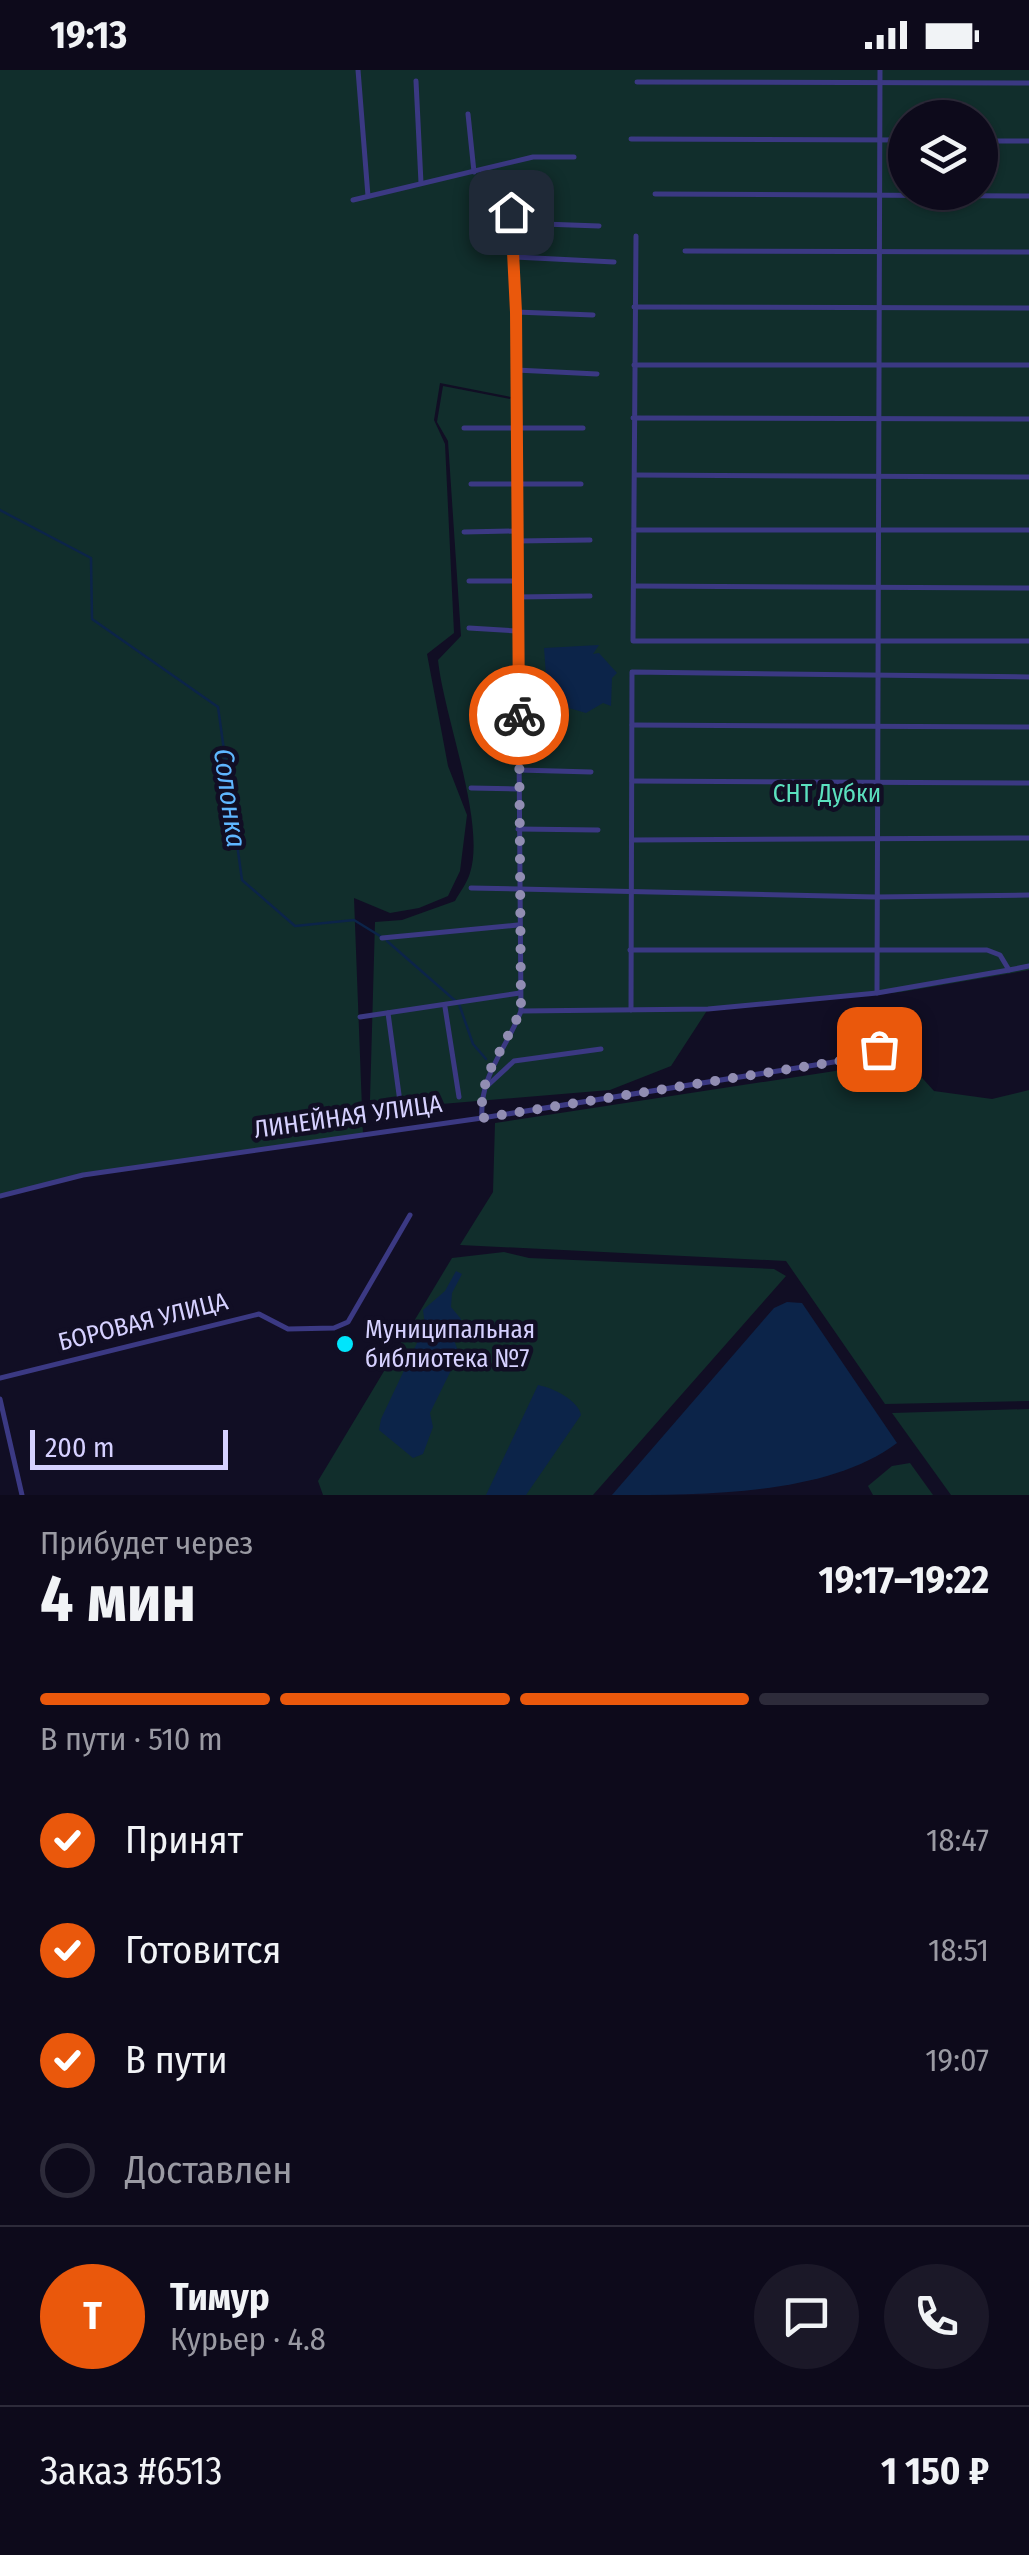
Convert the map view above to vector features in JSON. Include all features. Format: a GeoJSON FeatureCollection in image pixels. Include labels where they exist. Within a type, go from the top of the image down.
{"type":"FeatureCollection","features":[{"type":"Feature","properties":{"kind":"street"},"geometry":{"type":"LineString","coordinates":[[358,70],[368,196]]}},
{"type":"Feature","properties":{"kind":"street"},"geometry":{"type":"LineString","coordinates":[[877,993],[880,70]]}},
{"type":"Feature","properties":{"kind":"street"},"geometry":{"type":"LineString","coordinates":[[416,81],[421,184]]}},
{"type":"Feature","properties":{"kind":"street"},"geometry":{"type":"LineString","coordinates":[[636,82],[1029,83]]}},
{"type":"Feature","properties":{"kind":"street"},"geometry":{"type":"LineString","coordinates":[[468,114],[474,172]]}},
{"type":"Feature","properties":{"kind":"street"},"geometry":{"type":"LineString","coordinates":[[630,140],[888,140]]}},
{"type":"Feature","properties":{"kind":"street"},"geometry":{"type":"LineString","coordinates":[[998,141],[1029,141]]}},
{"type":"Feature","properties":{"kind":"street"},"geometry":{"type":"LineString","coordinates":[[353,200],[534,157],[574,158]]}},
{"type":"Feature","properties":{"kind":"street"},"geometry":{"type":"LineString","coordinates":[[482,171],[514,222],[521,1011],[484,1089],[482,1118]]}},
{"type":"Feature","properties":{"kind":"street"},"geometry":{"type":"LineString","coordinates":[[655,194],[1029,196]]}},
{"type":"Feature","properties":{"kind":"street"},"geometry":{"type":"LineString","coordinates":[[514,222],[598,226]]}},
{"type":"Feature","properties":{"kind":"street"},"geometry":{"type":"LineString","coordinates":[[636,236],[634,641],[1029,640]]}},
{"type":"Feature","properties":{"kind":"street"},"geometry":{"type":"LineString","coordinates":[[685,251],[1029,252]]}},
{"type":"Feature","properties":{"kind":"street"},"geometry":{"type":"LineString","coordinates":[[515,257],[614,262]]}},
{"type":"Feature","properties":{"kind":"street"},"geometry":{"type":"LineString","coordinates":[[634,308],[1029,308]]}},
{"type":"Feature","properties":{"kind":"street"},"geometry":{"type":"LineString","coordinates":[[516,312],[593,314]]}},
{"type":"Feature","properties":{"kind":"street"},"geometry":{"type":"LineString","coordinates":[[634,365],[1029,365]]}},
{"type":"Feature","properties":{"kind":"street"},"geometry":{"type":"LineString","coordinates":[[516,370],[596,374]]}},
{"type":"Feature","properties":{"kind":"street"},"geometry":{"type":"LineString","coordinates":[[633,418],[1029,418]]}},
{"type":"Feature","properties":{"kind":"street"},"geometry":{"type":"LineString","coordinates":[[464,428],[583,428]]}},
{"type":"Feature","properties":{"kind":"street"},"geometry":{"type":"LineString","coordinates":[[635,476],[1029,478]]}},
{"type":"Feature","properties":{"kind":"street"},"geometry":{"type":"LineString","coordinates":[[472,484],[581,484]]}},
{"type":"Feature","properties":{"kind":"street"},"geometry":{"type":"LineString","coordinates":[[634,530],[1029,530]]}},
{"type":"Feature","properties":{"kind":"street"},"geometry":{"type":"LineString","coordinates":[[464,532],[516,531]]}},
{"type":"Feature","properties":{"kind":"street"},"geometry":{"type":"LineString","coordinates":[[516,541],[590,540]]}},
{"type":"Feature","properties":{"kind":"street"},"geometry":{"type":"LineString","coordinates":[[469,580],[517,581]]}},
{"type":"Feature","properties":{"kind":"street"},"geometry":{"type":"LineString","coordinates":[[634,586],[1029,588]]}},
{"type":"Feature","properties":{"kind":"street"},"geometry":{"type":"LineString","coordinates":[[517,597],[590,596]]}},
{"type":"Feature","properties":{"kind":"street"},"geometry":{"type":"LineString","coordinates":[[470,628],[518,631]]}},
{"type":"Feature","properties":{"kind":"street"},"geometry":{"type":"LineString","coordinates":[[630,1010],[631,675],[637,670],[1029,677]]}},
{"type":"Feature","properties":{"kind":"street"},"geometry":{"type":"LineString","coordinates":[[632,725],[1029,727]]}},
{"type":"Feature","properties":{"kind":"street"},"geometry":{"type":"LineString","coordinates":[[519,770],[591,772]]}},
{"type":"Feature","properties":{"kind":"street"},"geometry":{"type":"LineString","coordinates":[[632,781],[1029,783]]}},
{"type":"Feature","properties":{"kind":"street"},"geometry":{"type":"LineString","coordinates":[[471,788],[518,788]]}},
{"type":"Feature","properties":{"kind":"street"},"geometry":{"type":"LineString","coordinates":[[518,829],[598,830]]}},
{"type":"Feature","properties":{"kind":"street"},"geometry":{"type":"LineString","coordinates":[[632,840],[1029,838]]}},
{"type":"Feature","properties":{"kind":"street"},"geometry":{"type":"LineString","coordinates":[[471,888],[876,897],[1029,895]]}},
{"type":"Feature","properties":{"kind":"street"},"geometry":{"type":"LineString","coordinates":[[382,938],[518,925]]}},
{"type":"Feature","properties":{"kind":"street"},"geometry":{"type":"LineString","coordinates":[[630,950],[987,950],[1000,955],[1008,970]]}},
{"type":"Feature","properties":{"kind":"street"},"geometry":{"type":"LineString","coordinates":[[521,1011],[708,1009],[877,993],[1029,966]]}},
{"type":"Feature","properties":{"kind":"street"},"geometry":{"type":"LineString","coordinates":[[360,1017],[520,994]]}},
{"type":"Feature","properties":{"kind":"street"},"geometry":{"type":"LineString","coordinates":[[445,1007],[460,1098]]}},
{"type":"Feature","properties":{"kind":"street"},"geometry":{"type":"LineString","coordinates":[[388,1013],[400,1102]]}},
{"type":"Feature","properties":{"kind":"street"},"geometry":{"type":"LineString","coordinates":[[484,1089],[514,1062],[600,1049]]}},
{"type":"Feature","properties":{"kind":"street","name":"ЛИНЕЙНАЯ УЛИЦА"},"geometry":{"type":"LineString","coordinates":[[0,1196],[84,1175],[482,1118],[840,1061],[879,1049]]}},
{"type":"Feature","properties":{"kind":"street","name":"БОРОВАЯ УЛИЦА"},"geometry":{"type":"LineString","coordinates":[[0,1378],[259,1314],[288,1329],[334,1328],[348,1322],[410,1215]]}},
{"type":"Feature","properties":{"kind":"street"},"geometry":{"type":"LineString","coordinates":[[0,1398],[22,1495]]}},
{"type":"Feature","properties":{"kind":"green space","name":"СНТ Дубки"},"geometry":{"type":"Polygon","coordinates":[[[0,70],[1029,70],[1029,970],[901,992],[708,1009],[671,1066],[610,1090],[382,1109],[370,1100],[375,922],[402,920],[455,901],[469,877],[473,852],[468,799],[438,660],[461,636],[448,441],[437,422],[443,386],[511,397],[440,383],[434,420],[445,444],[454,633],[427,654],[448,766],[467,815],[460,871],[448,896],[419,908],[390,913],[354,898],[363,1135],[83,1175],[0,1196],[0,70]]]}},
{"type":"Feature","properties":{"kind":"green space"},"geometry":{"type":"Polygon","coordinates":[[[876,1057],[905,1059],[934,1091],[992,1099],[1029,1090],[1029,1401],[885,1404],[786,1261],[460,1245],[493,1192],[495,1123],[835,1071],[876,1057]]]}},
{"type":"Feature","properties":{"kind":"green space"},"geometry":{"type":"Polygon","coordinates":[[[504,1252],[529,1258],[774,1269],[786,1276],[593,1495],[323,1495],[318,1481],[452,1258],[504,1252]]]}},
{"type":"Feature","properties":{"kind":"green space"},"geometry":{"type":"Polygon","coordinates":[[[1029,1409],[1029,1495],[951,1495],[892,1413],[1029,1409]]]}},
{"type":"Feature","properties":{"kind":"green space"},"geometry":{"type":"Polygon","coordinates":[[[910,1463],[933,1495],[873,1495],[868,1486],[892,1466],[910,1463]]]}},
{"type":"Feature","properties":{"kind":"water"},"geometry":{"type":"Polygon","coordinates":[[[599,645],[593,654],[599,653],[617,673],[612,678],[611,706],[603,703],[586,713],[548,702],[544,648],[599,645]]]}},
{"type":"Feature","properties":{"kind":"water"},"geometry":{"type":"Polygon","coordinates":[[[456,1271],[462,1274],[452,1293],[451,1307],[461,1319],[454,1340],[459,1354],[430,1413],[433,1427],[423,1454],[413,1458],[379,1430],[381,1419],[425,1326],[423,1310],[445,1291],[456,1271]]]}},
{"type":"Feature","properties":{"kind":"water"},"geometry":{"type":"Polygon","coordinates":[[[787,1302],[802,1303],[897,1443],[837,1473],[801,1482],[725,1492],[612,1495],[774,1308],[787,1302]]]}},
{"type":"Feature","properties":{"kind":"water"},"geometry":{"type":"Polygon","coordinates":[[[538,1385],[570,1400],[581,1415],[526,1495],[486,1495],[538,1385]]]}},
{"type":"Feature","properties":{"kind":"waterway","name":"Солонка"},"geometry":{"type":"LineString","coordinates":[[0,510],[91,558],[92,619],[218,707],[242,880],[295,926],[354,920],[380,936]]}},
{"type":"Feature","properties":{"kind":"waterway","name":"Солонка"},"geometry":{"type":"LineString","coordinates":[[387,941],[459,1004],[473,1044],[486,1059]]}},
{"type":"Feature","properties":{"kind":"way so far"},"geometry":{"type":"LineString","coordinates":[[519,715],[521,1011],[490,1070],[482,1094],[482,1118],[840,1061],[879,1049]]}},
{"type":"Feature","properties":{"kind":"place","name":"Муниципальная библиотека №7"},"geometry":{"type":"Point","coordinates":[345,1344]}},
{"type":"Feature","properties":{"kind":"route"},"geometry":{"type":"LineString","coordinates":[[511,212],[516,312],[519,715]]}}]}
